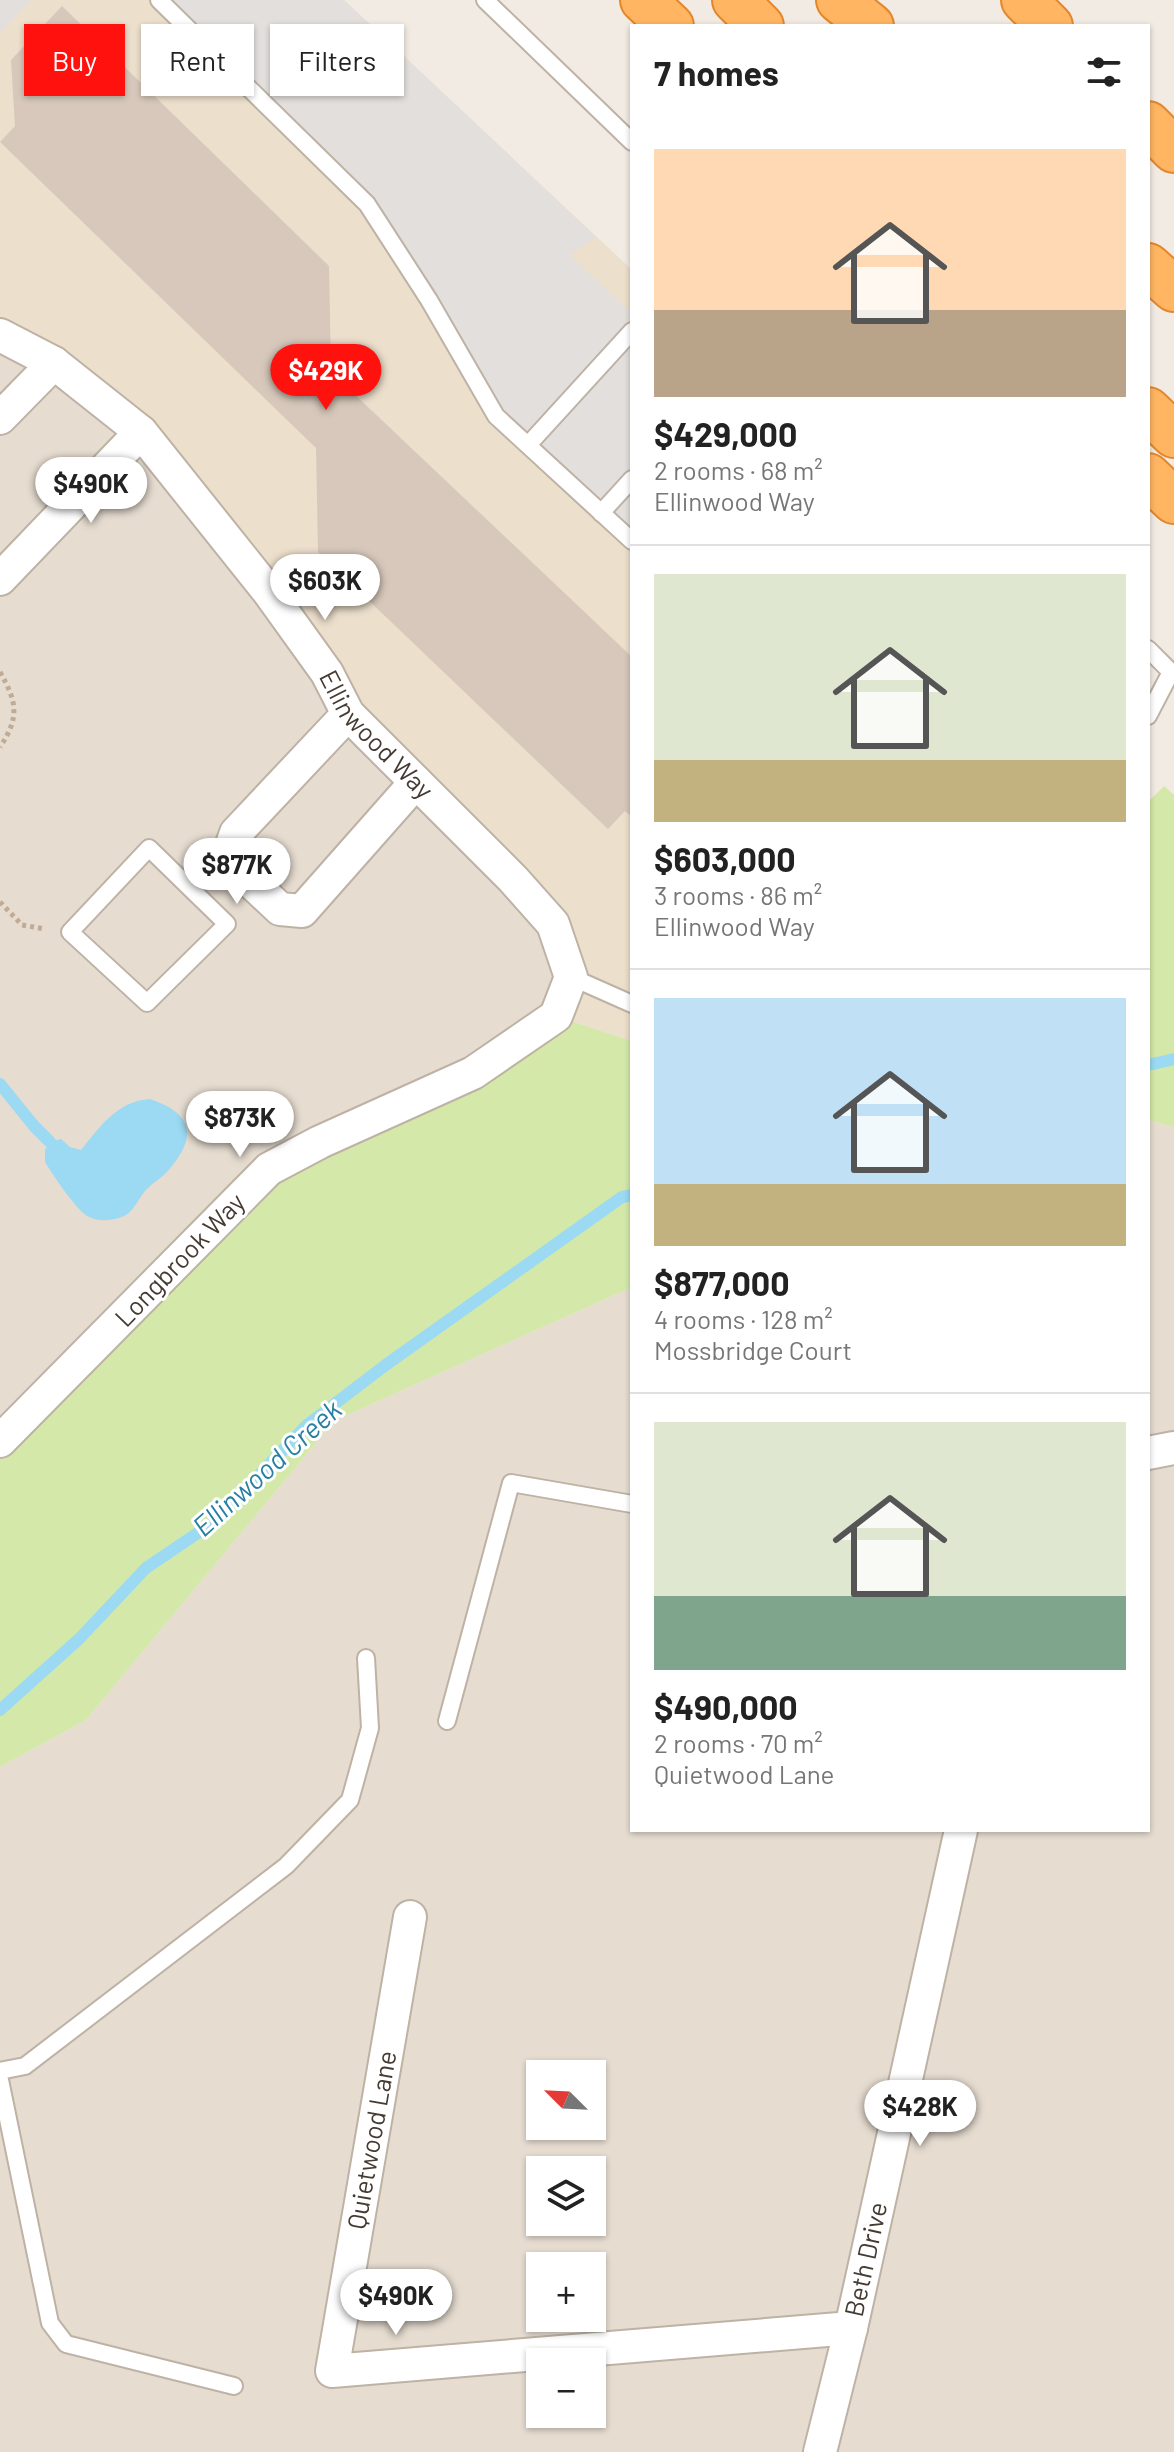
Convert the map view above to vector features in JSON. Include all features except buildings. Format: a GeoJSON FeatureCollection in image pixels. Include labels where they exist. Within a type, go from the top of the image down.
{"type":"FeatureCollection","features":[{"type":"Feature","properties":{"kind":"highway"},"geometry":{"type":"LineString","coordinates":[[643,0],[669,24]]}},
{"type":"Feature","properties":{"kind":"highway"},"geometry":{"type":"LineString","coordinates":[[735,0],[759,24]]}},
{"type":"Feature","properties":{"kind":"highway"},"geometry":{"type":"LineString","coordinates":[[839,0],[869,24]]}},
{"type":"Feature","properties":{"kind":"highway"},"geometry":{"type":"LineString","coordinates":[[1024,0],[1048,24]]}},
{"type":"Feature","properties":{"kind":"highway"},"geometry":{"type":"LineString","coordinates":[[1150,126],[1174,150]]}},
{"type":"Feature","properties":{"kind":"highway"},"geometry":{"type":"LineString","coordinates":[[1150,268],[1174,289]]}},
{"type":"Feature","properties":{"kind":"highway"},"geometry":{"type":"LineString","coordinates":[[1150,412],[1174,435]]}},
{"type":"Feature","properties":{"kind":"highway"},"geometry":{"type":"LineString","coordinates":[[1150,478],[1174,501]]}},
{"type":"Feature","properties":{"kind":"street","name":"Ellinwood Way"},"geometry":{"type":"LineString","coordinates":[[0,335],[54,363],[141,432],[268,591],[327,673],[348,714],[513,879],[553,924],[571,977]]}},
{"type":"Feature","properties":{"kind":"street"},"geometry":{"type":"LineString","coordinates":[[0,418],[54,363]]}},
{"type":"Feature","properties":{"kind":"street"},"geometry":{"type":"LineString","coordinates":[[0,579],[141,432]]}},
{"type":"Feature","properties":{"kind":"street"},"geometry":{"type":"LineString","coordinates":[[348,714],[236,833],[229,853],[231,863],[280,909],[302,911],[416,782]]}},
{"type":"Feature","properties":{"kind":"street","name":"Longbrook Way"},"geometry":{"type":"LineString","coordinates":[[3,1433],[269,1169],[320,1142],[473,1073],[556,1016],[571,977]]}},
{"type":"Feature","properties":{"kind":"street"},"geometry":{"type":"LineString","coordinates":[[1150,1453],[1174,1448]]}},
{"type":"Feature","properties":{"kind":"street","name":"Beth Drive"},"geometry":{"type":"LineString","coordinates":[[820,2452],[851,2328],[961,1832]]}},
{"type":"Feature","properties":{"kind":"street","name":"Quietwood Lane"},"geometry":{"type":"LineString","coordinates":[[410,1917],[332,2371],[851,2328]]}},
{"type":"Feature","properties":{"kind":"lane"},"geometry":{"type":"LineString","coordinates":[[159,0],[367,204],[429,300],[496,416],[630,539]]}},
{"type":"Feature","properties":{"kind":"lane"},"geometry":{"type":"LineString","coordinates":[[485,0],[630,140]]}},
{"type":"Feature","properties":{"kind":"lane"},"geometry":{"type":"LineString","coordinates":[[528,445],[630,333]]}},
{"type":"Feature","properties":{"kind":"lane"},"geometry":{"type":"LineString","coordinates":[[601,513],[630,481]]}},
{"type":"Feature","properties":{"kind":"lane"},"geometry":{"type":"LineString","coordinates":[[1150,651],[1172,674],[1150,712]]}},
{"type":"Feature","properties":{"kind":"lane"},"geometry":{"type":"LineString","coordinates":[[189,887],[236,833]]}},
{"type":"Feature","properties":{"kind":"lane"},"geometry":{"type":"LineString","coordinates":[[149,848],[189,887],[227,924],[147,1003],[70,932],[149,848]]}},
{"type":"Feature","properties":{"kind":"lane"},"geometry":{"type":"LineString","coordinates":[[571,977],[630,1003]]}},
{"type":"Feature","properties":{"kind":"lane"},"geometry":{"type":"LineString","coordinates":[[447,1721],[511,1483],[630,1504]]}},
{"type":"Feature","properties":{"kind":"lane"},"geometry":{"type":"LineString","coordinates":[[0,2071],[25,2066],[286,1866],[350,1800],[370,1728],[366,1658]]}},
{"type":"Feature","properties":{"kind":"lane"},"geometry":{"type":"LineString","coordinates":[[0,2080],[50,2323],[66,2344],[234,2386]]}},
{"type":"Feature","properties":{"kind":"path"},"geometry":{"type":"LineString","coordinates":[[0,672],[15,699],[10,732],[0,747]]}},
{"type":"Feature","properties":{"kind":"path"},"geometry":{"type":"LineString","coordinates":[[0,902],[22,925],[70,932]]}},
{"type":"Feature","properties":{"kind":"shaded area"},"geometry":{"type":"Polygon","coordinates":[[[0,0],[344,0],[370,24],[270,24],[270,96],[404,96],[404,56],[630,268],[630,1040],[556,1016],[553,923],[348,714],[141,432],[0,335],[0,0]]]}},
{"type":"Feature","properties":{"kind":"shaded area"},"geometry":{"type":"Polygon","coordinates":[[[0,0],[31,0],[0,33],[0,0]]]}},
{"type":"Feature","properties":{"kind":"shaded area"},"geometry":{"type":"Polygon","coordinates":[[[159,0],[344,0],[370,24],[270,24],[270,96],[404,96],[404,56],[596,237],[570,255],[630,312],[630,539],[496,416],[367,204],[254,93],[254,24],[183,24],[159,0]]]}},
{"type":"Feature","properties":{"kind":"shaded area"},"geometry":{"type":"Polygon","coordinates":[[[0,335],[141,432],[553,924],[556,1016],[0,1441],[0,335]]]}},
{"type":"Feature","properties":{"kind":"shaded area"},"geometry":{"type":"Polygon","coordinates":[[[1150,1121],[1174,1127],[1174,2452],[0,2452],[0,1767],[86,1720],[334,1421],[630,1288],[630,1832],[1150,1832],[1150,1121]]]}},
{"type":"Feature","properties":{"kind":"green space"},"geometry":{"type":"Polygon","coordinates":[[[1164,786],[1174,795],[1174,1127],[1150,1121],[1150,800],[1164,786]]]}},
{"type":"Feature","properties":{"kind":"green space"},"geometry":{"type":"Polygon","coordinates":[[[556,1016],[630,1040],[630,1288],[334,1421],[86,1720],[0,1767],[0,1441],[269,1169],[556,1016]]]}},
{"type":"Feature","properties":{"kind":"water"},"geometry":{"type":"Polygon","coordinates":[[[150,1099],[165,1105],[183,1119],[187,1128],[184,1148],[167,1172],[145,1191],[128,1214],[106,1220],[87,1216],[45,1162],[45,1150],[50,1142],[61,1139],[70,1147],[81,1150],[102,1124],[119,1110],[150,1099]]]}},
{"type":"Feature","properties":{"kind":"waterway","name":"Ellinwood Creek"},"geometry":{"type":"LineString","coordinates":[[1150,1065],[1174,1059]]}},
{"type":"Feature","properties":{"kind":"waterway"},"geometry":{"type":"LineString","coordinates":[[0,1084],[50,1142]]}},
{"type":"Feature","properties":{"kind":"waterway","name":"Ellinwood Creek"},"geometry":{"type":"LineString","coordinates":[[0,1710],[79,1639],[146,1568],[214,1522],[307,1425],[387,1364],[622,1197],[630,1195]]}}]}
